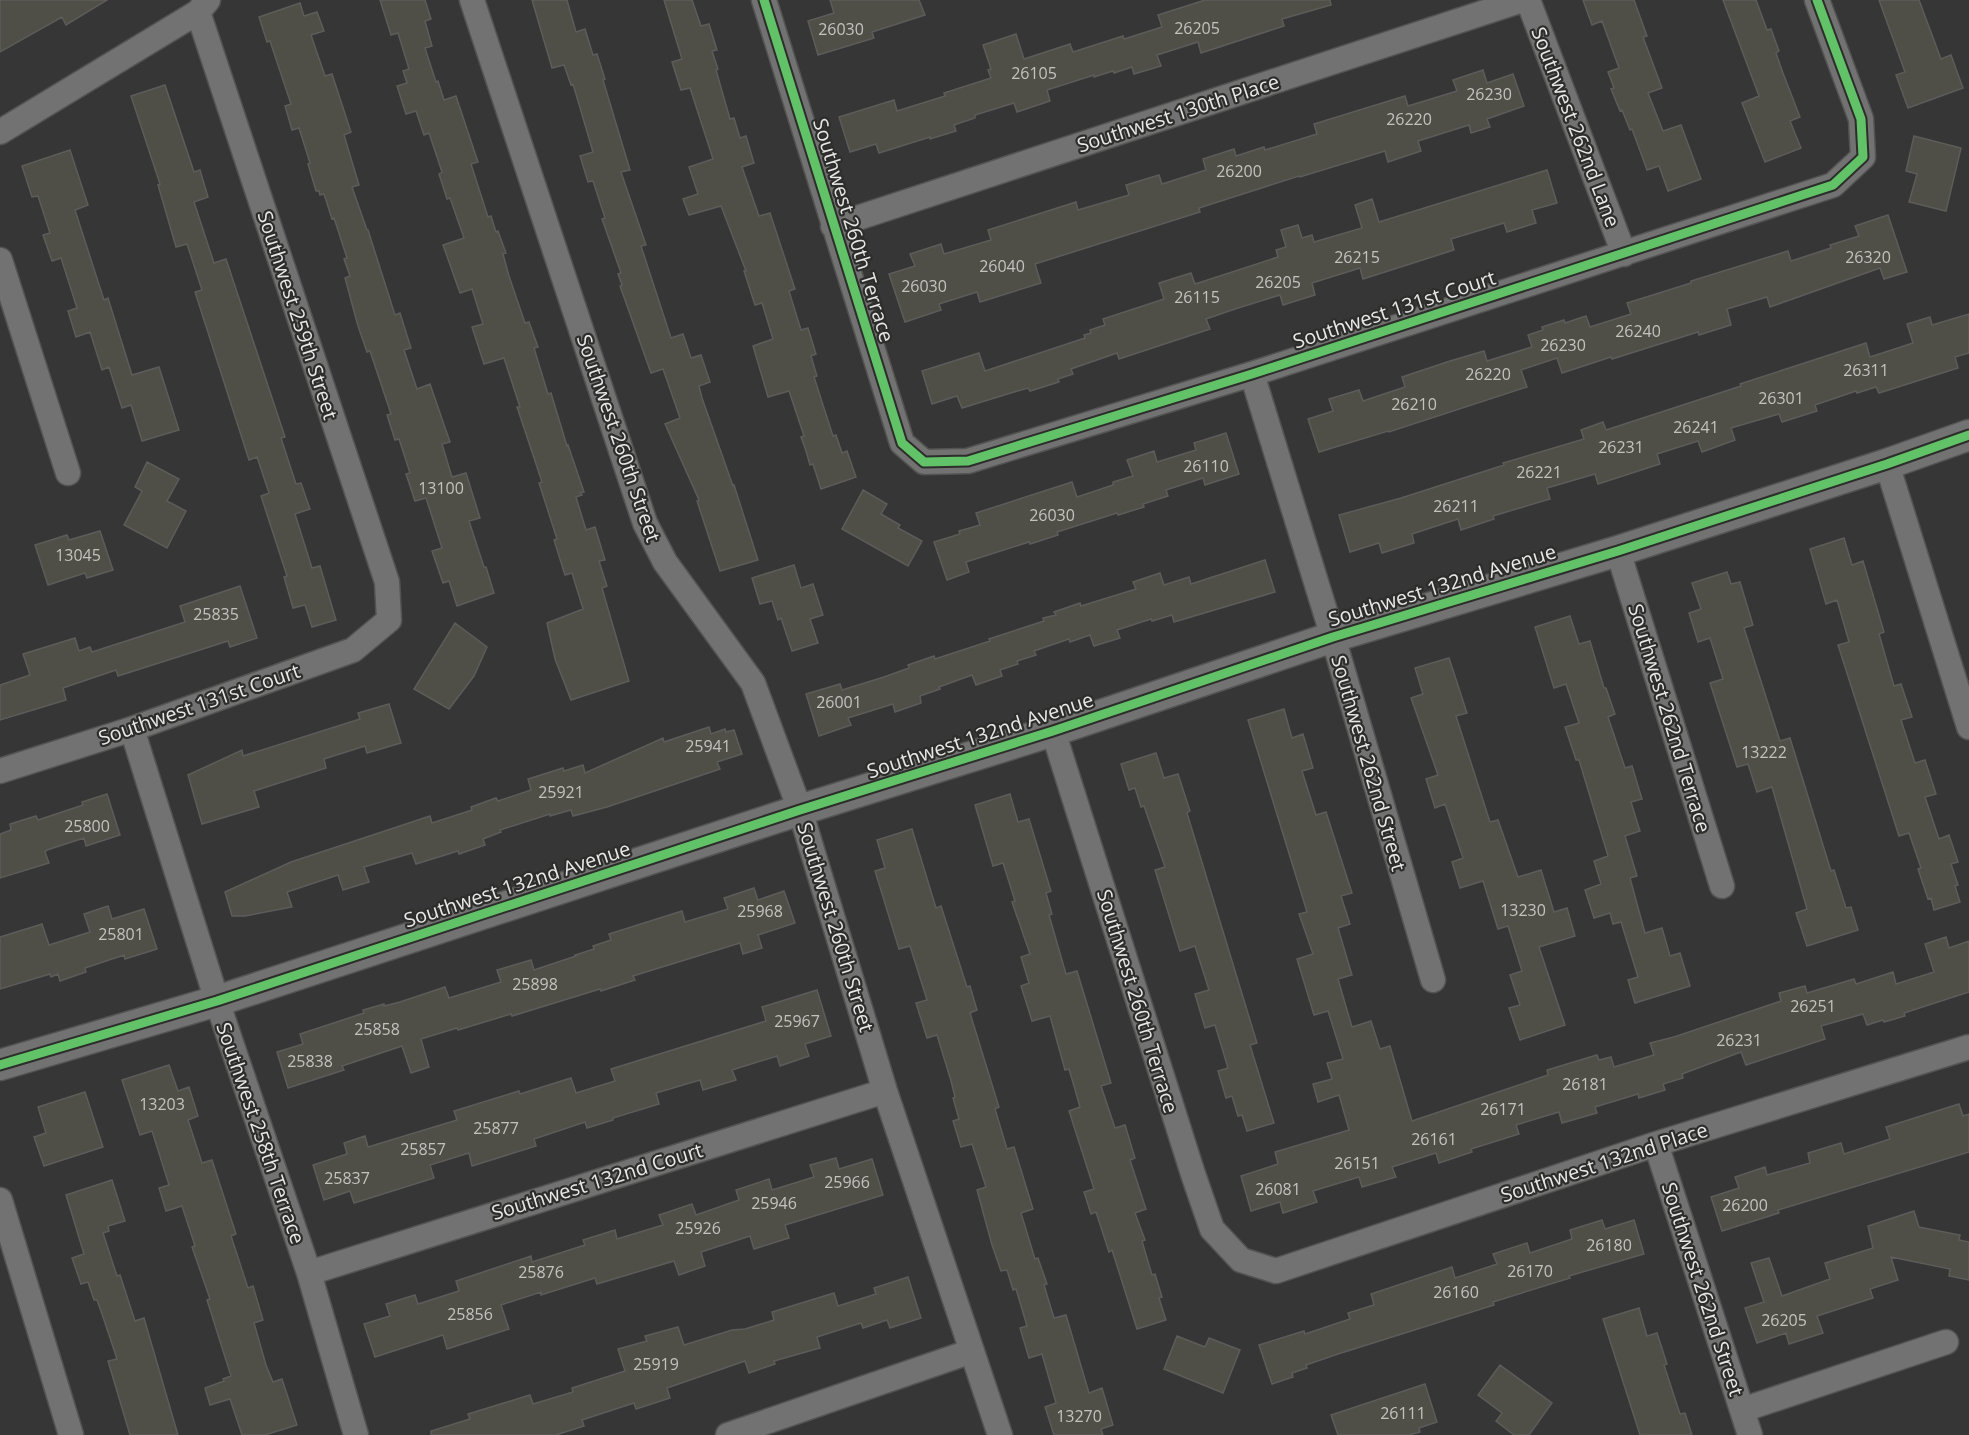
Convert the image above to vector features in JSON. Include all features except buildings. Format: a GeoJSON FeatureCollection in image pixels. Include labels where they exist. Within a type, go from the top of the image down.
{"type":"FeatureCollection","features":[{"type":"Feature","properties":{"kind":"street","name":"Southwest 260th Street"},"geometry":{"type":"LineString","coordinates":[[472,0],[645,523],[665,562],[753,683],[800,810],[885,1091],[1000,1435]]}},
{"type":"Feature","properties":{"kind":"street","name":"Southwest 260th Terrace"},"geometry":{"type":"LineString","coordinates":[[764,0],[902,443],[924,462]]}},
{"type":"Feature","properties":{"kind":"street","name":"Southwest 130th Place"},"geometry":{"type":"LineString","coordinates":[[833,226],[1522,0]]}},
{"type":"Feature","properties":{"kind":"street","name":"Southwest 262nd Lane"},"geometry":{"type":"LineString","coordinates":[[1528,0],[1624,254]]}},
{"type":"Feature","properties":{"kind":"street","name":"Southwest 131st Court"},"geometry":{"type":"LineString","coordinates":[[924,462],[968,461],[1252,374],[1833,185],[1863,157],[1861,119],[1818,0]]}},
{"type":"Feature","properties":{"kind":"street"},"geometry":{"type":"LineString","coordinates":[[0,132],[203,6]]}},
{"type":"Feature","properties":{"kind":"street","name":"Southwest 259th Street"},"geometry":{"type":"LineString","coordinates":[[203,6],[387,582],[388,620]]}},
{"type":"Feature","properties":{"kind":"street"},"geometry":{"type":"LineString","coordinates":[[0,261],[68,473]]}},
{"type":"Feature","properties":{"kind":"street","name":"Southwest 262nd Street"},"geometry":{"type":"LineString","coordinates":[[1252,374],[1333,637],[1433,980]]}},
{"type":"Feature","properties":{"kind":"street","name":"Southwest 132nd Avenue"},"geometry":{"type":"LineString","coordinates":[[0,1065],[217,1001],[800,810],[1053,731],[1333,637],[1618,551],[1887,464],[1969,435]]}},
{"type":"Feature","properties":{"kind":"street"},"geometry":{"type":"LineString","coordinates":[[1887,464],[1969,727]]}},
{"type":"Feature","properties":{"kind":"street","name":"Southwest 262nd Terrace"},"geometry":{"type":"LineString","coordinates":[[1618,551],[1722,886]]}},
{"type":"Feature","properties":{"kind":"street","name":"Southwest 131st Court"},"geometry":{"type":"LineString","coordinates":[[0,771],[132,729],[353,650],[388,620]]}},
{"type":"Feature","properties":{"kind":"street","name":"Southwest 258th Terrace"},"geometry":{"type":"LineString","coordinates":[[132,729],[217,1001],[309,1273],[356,1435]]}},
{"type":"Feature","properties":{"kind":"street","name":"Southwest 260th Terrace"},"geometry":{"type":"LineString","coordinates":[[1053,731],[1192,1174],[1212,1229],[1241,1260]]}},
{"type":"Feature","properties":{"kind":"street","name":"Southwest 132nd Place"},"geometry":{"type":"LineString","coordinates":[[1241,1260],[1276,1271],[1656,1144],[1969,1047]]}},
{"type":"Feature","properties":{"kind":"street","name":"Southwest 132nd Court"},"geometry":{"type":"LineString","coordinates":[[309,1273],[885,1091]]}},
{"type":"Feature","properties":{"kind":"street","name":"Southwest 262nd Street"},"geometry":{"type":"LineString","coordinates":[[1656,1144],[1750,1435]]}},
{"type":"Feature","properties":{"kind":"street"},"geometry":{"type":"LineString","coordinates":[[0,1200],[71,1435]]}},
{"type":"Feature","properties":{"kind":"street"},"geometry":{"type":"LineString","coordinates":[[1742,1410],[1946,1342]]}},
{"type":"Feature","properties":{"kind":"street"},"geometry":{"type":"LineString","coordinates":[[728,1435],[972,1352]]}},
{"type":"Feature","properties":{"kind":"cycle path"},"geometry":{"type":"LineString","coordinates":[[764,0],[902,443],[924,462],[968,461],[1252,374],[1833,185],[1863,157],[1861,119],[1817,0]]}},
{"type":"Feature","properties":{"kind":"cycle path"},"geometry":{"type":"LineString","coordinates":[[0,1065],[217,1001],[800,810],[1053,731],[1333,637],[1618,551],[1887,464],[1969,435]]}}]}
